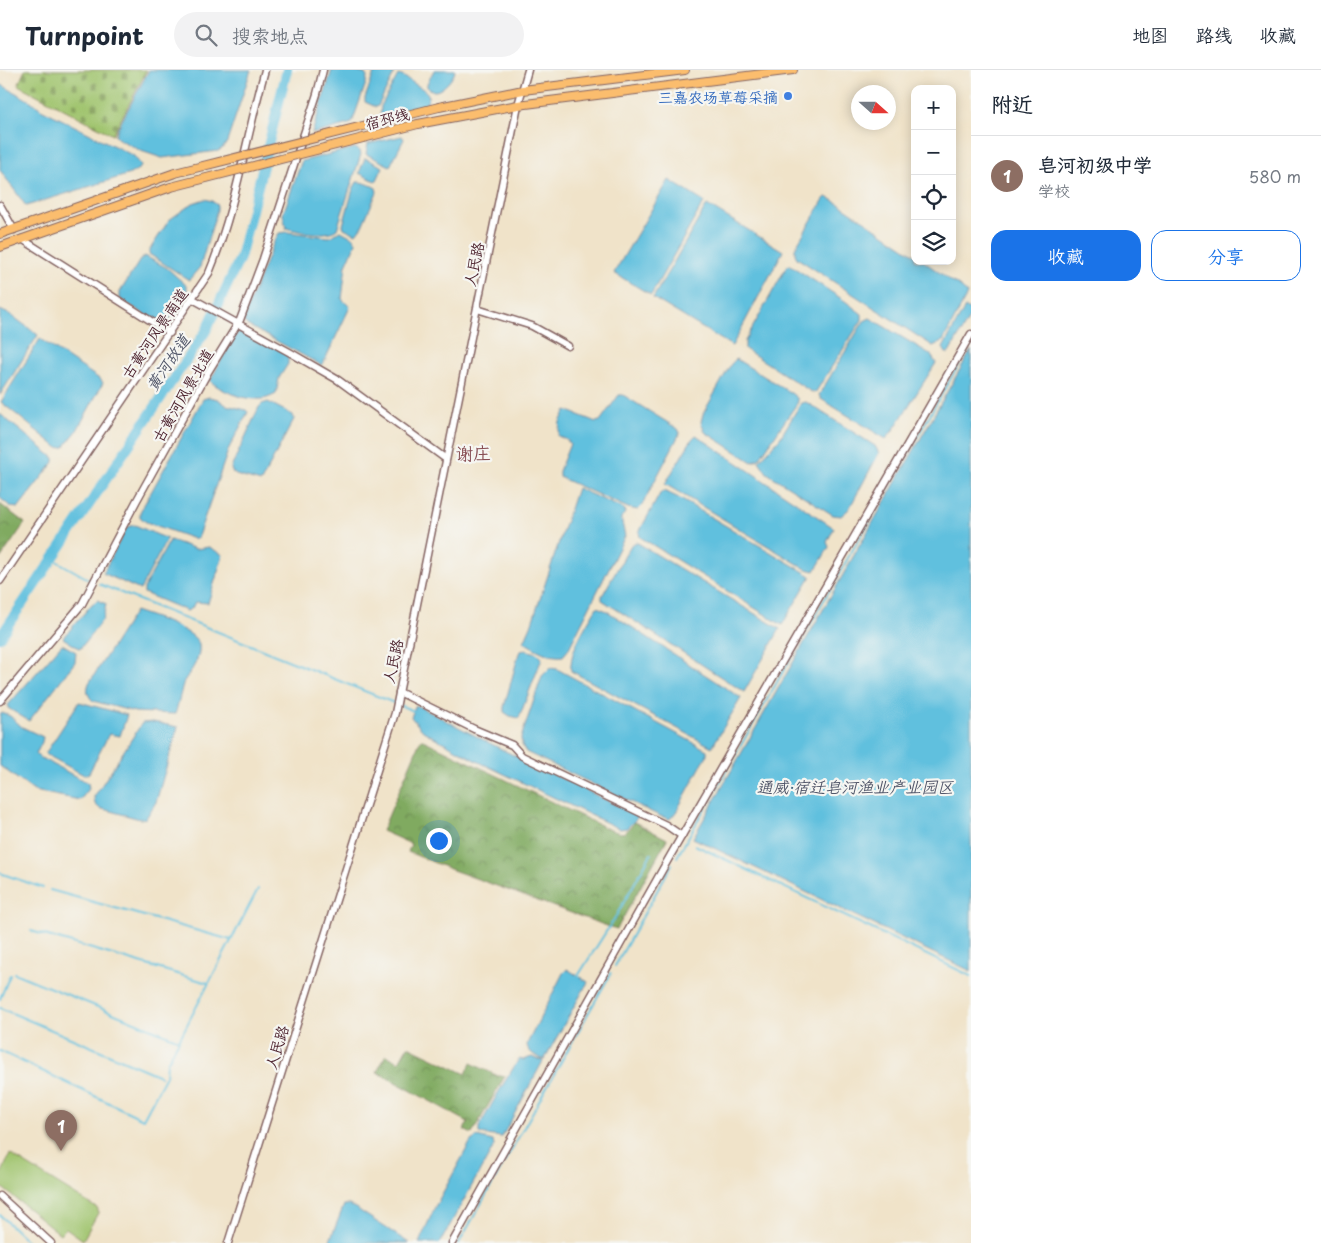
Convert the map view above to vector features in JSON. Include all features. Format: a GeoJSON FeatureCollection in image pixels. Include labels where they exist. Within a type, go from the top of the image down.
{"type":"FeatureCollection","features":[{"type":"Feature","properties":{"kind":"main road","name":"宿邳线"},"geometry":{"type":"LineString","coordinates":[[0,234],[176,173],[439,107],[523,90],[685,70]]}},
{"type":"Feature","properties":{"kind":"main road","name":"宿邳线"},"geometry":{"type":"LineString","coordinates":[[0,247],[170,187],[418,124],[518,105],[793,70]]}},
{"type":"Feature","properties":{"kind":"street","name":"古黄河风景南道"},"geometry":{"type":"LineString","coordinates":[[0,581],[170,333],[195,300],[219,248],[233,204],[265,70]]}},
{"type":"Feature","properties":{"kind":"street","name":"古黄河风景北道"},"geometry":{"type":"LineString","coordinates":[[0,701],[82,604],[89,593],[105,558],[236,322],[263,258],[317,94],[323,70]]}},
{"type":"Feature","properties":{"kind":"street","name":"人民路"},"geometry":{"type":"LineString","coordinates":[[228,1243],[396,704],[518,105],[528,70]]}},
{"type":"Feature","properties":{"kind":"street"},"geometry":{"type":"LineString","coordinates":[[0,205],[14,230]]}},
{"type":"Feature","properties":{"kind":"street"},"geometry":{"type":"LineString","coordinates":[[22,239],[170,333]]}},
{"type":"Feature","properties":{"kind":"street"},"geometry":{"type":"LineString","coordinates":[[195,300],[338,380],[446,459]]}},
{"type":"Feature","properties":{"kind":"street"},"geometry":{"type":"LineString","coordinates":[[477,309],[532,326],[568,346]]}},
{"type":"Feature","properties":{"kind":"street"},"geometry":{"type":"LineString","coordinates":[[452,1243],[682,836],[971,334]]}},
{"type":"Feature","properties":{"kind":"street"},"geometry":{"type":"LineString","coordinates":[[399,692],[474,729],[512,745],[522,756],[658,821],[682,836]]}},
{"type":"Feature","properties":{"kind":"street"},"geometry":{"type":"LineString","coordinates":[[0,1196],[51,1243]]}},
{"type":"Feature","properties":{"kind":"green space"},"geometry":{"type":"Polygon","coordinates":[[[25,70],[147,70],[113,135],[18,85],[25,70]]]}},
{"type":"Feature","properties":{"kind":"green space"},"geometry":{"type":"Polygon","coordinates":[[[0,504],[25,523],[0,559],[0,504]]]}},
{"type":"Feature","properties":{"kind":"green space"},"geometry":{"type":"Polygon","coordinates":[[[421,739],[608,829],[623,833],[634,822],[667,839],[617,929],[408,852],[411,844],[382,831],[421,739]]]}},
{"type":"Feature","properties":{"kind":"green space"},"geometry":{"type":"Polygon","coordinates":[[[408,1046],[466,1074],[471,1063],[498,1076],[505,1076],[472,1134],[464,1130],[468,1122],[377,1072],[386,1055],[399,1062],[408,1046]]]}},
{"type":"Feature","properties":{"kind":"green space"},"geometry":{"type":"Polygon","coordinates":[[[10,1154],[98,1209],[98,1213],[83,1240],[66,1228],[60,1234],[0,1186],[0,1177],[10,1154]]]}},
{"type":"Feature","properties":{"kind":"water"},"geometry":{"type":"Polygon","coordinates":[[[149,70],[251,70],[227,142],[223,148],[218,151],[162,158],[141,151],[115,136],[149,70]]]}},
{"type":"Feature","properties":{"kind":"water"},"geometry":{"type":"Polygon","coordinates":[[[332,70],[351,70],[365,74],[367,77],[366,83],[352,123],[312,133],[332,70]]]}},
{"type":"Feature","properties":{"kind":"water"},"geometry":{"type":"Polygon","coordinates":[[[378,70],[391,70],[394,74],[376,107],[365,102],[365,98],[374,73],[378,70]]]}},
{"type":"Feature","properties":{"kind":"water"},"geometry":{"type":"Polygon","coordinates":[[[434,70],[455,70],[448,83],[435,91],[427,87],[434,70]]]}},
{"type":"Feature","properties":{"kind":"water"},"geometry":{"type":"Polygon","coordinates":[[[398,75],[424,90],[429,96],[428,99],[421,108],[380,117],[381,106],[398,75]]]}},
{"type":"Feature","properties":{"kind":"water"},"geometry":{"type":"Polygon","coordinates":[[[0,84],[41,109],[134,156],[141,165],[140,168],[130,174],[26,206],[0,170],[0,84]]]}},
{"type":"Feature","properties":{"kind":"water"},"geometry":{"type":"Polygon","coordinates":[[[402,136],[404,139],[390,166],[366,154],[368,144],[402,136]]]}},
{"type":"Feature","properties":{"kind":"water"},"geometry":{"type":"Polygon","coordinates":[[[355,148],[361,154],[337,229],[327,233],[320,233],[286,228],[283,214],[302,161],[355,148]]]}},
{"type":"Feature","properties":{"kind":"water"},"geometry":{"type":"Polygon","coordinates":[[[365,158],[383,167],[375,181],[359,173],[365,158]]]}},
{"type":"Feature","properties":{"kind":"water"},"geometry":{"type":"Polygon","coordinates":[[[669,180],[704,202],[651,295],[614,273],[669,180]]]}},
{"type":"Feature","properties":{"kind":"water"},"geometry":{"type":"Polygon","coordinates":[[[357,182],[376,188],[377,192],[362,226],[356,234],[344,228],[343,225],[353,189],[357,182]]]}},
{"type":"Feature","properties":{"kind":"water"},"geometry":{"type":"Polygon","coordinates":[[[826,197],[833,200],[911,252],[911,265],[929,265],[963,289],[967,294],[943,341],[933,346],[797,258],[795,248],[826,197]]]}},
{"type":"Feature","properties":{"kind":"water"},"geometry":{"type":"Polygon","coordinates":[[[205,199],[217,205],[217,210],[200,267],[189,280],[149,254],[149,251],[169,220],[193,203],[205,199]]]}},
{"type":"Feature","properties":{"kind":"water"},"geometry":{"type":"Polygon","coordinates":[[[707,205],[783,251],[732,346],[653,298],[707,205]]]}},
{"type":"Feature","properties":{"kind":"water"},"geometry":{"type":"Polygon","coordinates":[[[341,231],[354,238],[356,243],[346,265],[342,299],[350,307],[321,365],[247,325],[242,320],[279,233],[287,232],[329,237],[341,231]]]}},
{"type":"Feature","properties":{"kind":"water"},"geometry":{"type":"Polygon","coordinates":[[[145,256],[167,268],[187,286],[187,292],[167,323],[157,322],[120,299],[120,292],[140,260],[145,256]]]}},
{"type":"Feature","properties":{"kind":"water"},"geometry":{"type":"Polygon","coordinates":[[[790,265],[862,314],[862,320],[815,393],[745,349],[745,341],[787,266],[790,265]]]}},
{"type":"Feature","properties":{"kind":"water"},"geometry":{"type":"Polygon","coordinates":[[[965,307],[971,311],[971,315],[949,353],[946,353],[943,348],[965,307]]]}},
{"type":"Feature","properties":{"kind":"water"},"geometry":{"type":"Polygon","coordinates":[[[0,310],[11,315],[38,335],[0,395],[0,310]]]}},
{"type":"Feature","properties":{"kind":"water"},"geometry":{"type":"Polygon","coordinates":[[[870,318],[930,354],[936,363],[886,439],[821,399],[819,395],[860,327],[864,321],[870,318]]]}},
{"type":"Feature","properties":{"kind":"water"},"geometry":{"type":"Polygon","coordinates":[[[238,332],[261,339],[288,355],[288,364],[279,378],[276,394],[262,399],[245,398],[226,391],[210,381],[238,332]]]}},
{"type":"Feature","properties":{"kind":"water"},"geometry":{"type":"Polygon","coordinates":[[[40,339],[103,383],[76,432],[64,447],[58,448],[1,402],[40,339]]]}},
{"type":"Feature","properties":{"kind":"water","name":"通威·宿迁皂河渔业产业园区"},"geometry":{"type":"Polygon","coordinates":[[[971,350],[971,971],[693,838],[971,350]]]}},
{"type":"Feature","properties":{"kind":"water"},"geometry":{"type":"Polygon","coordinates":[[[736,359],[791,393],[797,398],[798,402],[759,459],[752,462],[705,432],[701,422],[703,414],[731,364],[736,359]]]}},
{"type":"Feature","properties":{"kind":"water"},"geometry":{"type":"Polygon","coordinates":[[[619,395],[623,395],[678,429],[680,433],[638,510],[628,508],[559,477],[559,471],[570,444],[567,440],[558,436],[560,422],[566,410],[596,422],[600,421],[619,395]]]}},
{"type":"Feature","properties":{"kind":"water"},"geometry":{"type":"Polygon","coordinates":[[[209,397],[248,412],[229,448],[198,536],[194,539],[146,522],[140,517],[140,512],[203,399],[209,397]]]}},
{"type":"Feature","properties":{"kind":"water"},"geometry":{"type":"Polygon","coordinates":[[[268,402],[293,415],[294,419],[261,482],[236,475],[232,472],[231,468],[259,407],[268,402]]]}},
{"type":"Feature","properties":{"kind":"water"},"geometry":{"type":"Polygon","coordinates":[[[806,402],[875,446],[879,453],[849,509],[841,516],[833,515],[767,473],[759,461],[780,438],[801,403],[806,402]]]}},
{"type":"Feature","properties":{"kind":"water"},"geometry":{"type":"Polygon","coordinates":[[[0,414],[54,458],[54,462],[18,508],[11,507],[0,498],[0,414]]]}},
{"type":"Feature","properties":{"kind":"water"},"geometry":{"type":"Polygon","coordinates":[[[696,435],[834,528],[827,542],[829,547],[815,571],[806,569],[665,484],[696,435]]]}},
{"type":"Feature","properties":{"kind":"water"},"geometry":{"type":"Polygon","coordinates":[[[577,488],[624,509],[625,513],[621,518],[625,536],[568,650],[563,656],[553,656],[524,642],[577,488]]]}},
{"type":"Feature","properties":{"kind":"water"},"geometry":{"type":"Polygon","coordinates":[[[664,491],[811,576],[782,625],[640,537],[639,532],[661,492],[664,491]]]}},
{"type":"Feature","properties":{"kind":"water"},"geometry":{"type":"Polygon","coordinates":[[[135,525],[167,539],[140,590],[103,573],[127,527],[135,525]]]}},
{"type":"Feature","properties":{"kind":"water"},"geometry":{"type":"Polygon","coordinates":[[[170,540],[196,549],[209,547],[223,555],[208,603],[195,602],[192,608],[187,611],[144,593],[144,588],[170,540]]]}},
{"type":"Feature","properties":{"kind":"water"},"geometry":{"type":"Polygon","coordinates":[[[636,542],[780,629],[744,692],[602,600],[602,596],[631,545],[636,542]]]}},
{"type":"Feature","properties":{"kind":"water"},"geometry":{"type":"Polygon","coordinates":[[[98,600],[106,604],[103,619],[80,649],[63,638],[92,604],[98,600]]]}},
{"type":"Feature","properties":{"kind":"water"},"geometry":{"type":"Polygon","coordinates":[[[597,607],[607,611],[741,698],[712,747],[571,671],[571,663],[576,646],[597,607]]]}},
{"type":"Feature","properties":{"kind":"water"},"geometry":{"type":"Polygon","coordinates":[[[135,611],[182,629],[196,639],[199,645],[197,659],[184,681],[175,714],[135,712],[93,701],[89,695],[89,683],[135,611]]]}},
{"type":"Feature","properties":{"kind":"water"},"geometry":{"type":"Polygon","coordinates":[[[62,644],[76,652],[75,662],[29,721],[8,708],[8,705],[62,644]]]}},
{"type":"Feature","properties":{"kind":"water"},"geometry":{"type":"Polygon","coordinates":[[[525,650],[537,653],[542,658],[519,718],[504,712],[504,707],[519,653],[525,650]]]}},
{"type":"Feature","properties":{"kind":"water"},"geometry":{"type":"Polygon","coordinates":[[[550,668],[557,669],[707,750],[707,755],[676,812],[670,819],[526,752],[522,746],[521,738],[542,676],[550,668]]]}},
{"type":"Feature","properties":{"kind":"water"},"geometry":{"type":"Polygon","coordinates":[[[79,702],[127,715],[120,736],[109,734],[89,773],[84,775],[45,754],[79,702]]]}},
{"type":"Feature","properties":{"kind":"water"},"geometry":{"type":"Polygon","coordinates":[[[416,705],[638,817],[627,828],[620,829],[479,762],[423,731],[411,717],[416,705]]]}},
{"type":"Feature","properties":{"kind":"water"},"geometry":{"type":"Polygon","coordinates":[[[2,713],[10,716],[22,727],[43,737],[36,754],[39,757],[88,783],[89,789],[80,800],[34,791],[0,766],[0,715],[2,713]]]}},
{"type":"Feature","properties":{"kind":"water"},"geometry":{"type":"Polygon","coordinates":[[[153,722],[178,727],[156,802],[146,818],[140,819],[99,808],[95,804],[94,797],[142,723],[153,722]]]}},
{"type":"Feature","properties":{"kind":"water"},"geometry":{"type":"Polygon","coordinates":[[[567,969],[588,982],[544,1060],[531,1052],[527,1044],[563,973],[567,969]]]}},
{"type":"Feature","properties":{"kind":"water"},"geometry":{"type":"Polygon","coordinates":[[[532,1057],[543,1061],[502,1137],[479,1133],[479,1127],[519,1059],[523,1060],[532,1057]]]}},
{"type":"Feature","properties":{"kind":"water"},"geometry":{"type":"Polygon","coordinates":[[[477,1137],[493,1141],[494,1146],[440,1243],[419,1243],[435,1207],[471,1141],[477,1137]]]}},
{"type":"Feature","properties":{"kind":"water"},"geometry":{"type":"Polygon","coordinates":[[[344,1205],[357,1209],[409,1243],[329,1243],[344,1205]]]}},
{"type":"Feature","properties":{"kind":"waterway","name":"黄河故道"},"geometry":{"type":"LineString","coordinates":[[0,637],[206,331],[240,258],[287,70]]}},
{"type":"Feature","properties":{"kind":"waterway"},"geometry":{"type":"LineString","coordinates":[[677,857],[971,343]]}},
{"type":"Feature","properties":{"kind":"waterway"},"geometry":{"type":"LineString","coordinates":[[53,559],[90,580]]}},
{"type":"Feature","properties":{"kind":"waterway"},"geometry":{"type":"LineString","coordinates":[[99,584],[414,711]]}},
{"type":"Feature","properties":{"kind":"waterway"},"geometry":{"type":"LineString","coordinates":[[695,845],[971,976]]}},
{"type":"Feature","properties":{"kind":"waterway"},"geometry":{"type":"LineString","coordinates":[[578,976],[616,916],[651,854]]}},
{"type":"Feature","properties":{"kind":"waterway"},"geometry":{"type":"LineString","coordinates":[[615,966],[672,864]]}},
{"type":"Feature","properties":{"kind":"waterway"},"geometry":{"type":"LineString","coordinates":[[0,873],[43,888]]}},
{"type":"Feature","properties":{"kind":"waterway"},"geometry":{"type":"LineString","coordinates":[[0,1051],[143,1119],[166,1076],[167,1063],[258,889]]}},
{"type":"Feature","properties":{"kind":"waterway"},"geometry":{"type":"LineString","coordinates":[[50,890],[231,940]]}},
{"type":"Feature","properties":{"kind":"waterway"},"geometry":{"type":"LineString","coordinates":[[31,931],[208,983]]}},
{"type":"Feature","properties":{"kind":"waterway"},"geometry":{"type":"LineString","coordinates":[[14,973],[179,1040]]}},
{"type":"Feature","properties":{"kind":"waterway"},"geometry":{"type":"LineString","coordinates":[[459,1243],[611,973]]}},
{"type":"Feature","properties":{"kind":"waterway"},"geometry":{"type":"LineString","coordinates":[[0,999],[10,975]]}},
{"type":"Feature","properties":{"kind":"waterway"},"geometry":{"type":"LineString","coordinates":[[0,1008],[160,1076]]}},
{"type":"Feature","properties":{"kind":"waterway"},"geometry":{"type":"LineString","coordinates":[[0,1215],[29,1243]]}},
{"type":"Feature","properties":{"kind":"place","name":"三嘉农场草莓采摘"},"geometry":{"type":"Point","coordinates":[788,96]}},
{"type":"Feature","properties":{"kind":"place","name":"皂河初级中学"},"geometry":{"type":"Point","coordinates":[61,1151]}},
{"type":"Feature","properties":{"kind":"district","name":"谢庄"},"geometry":{"type":"Point","coordinates":[473,452]}}]}
